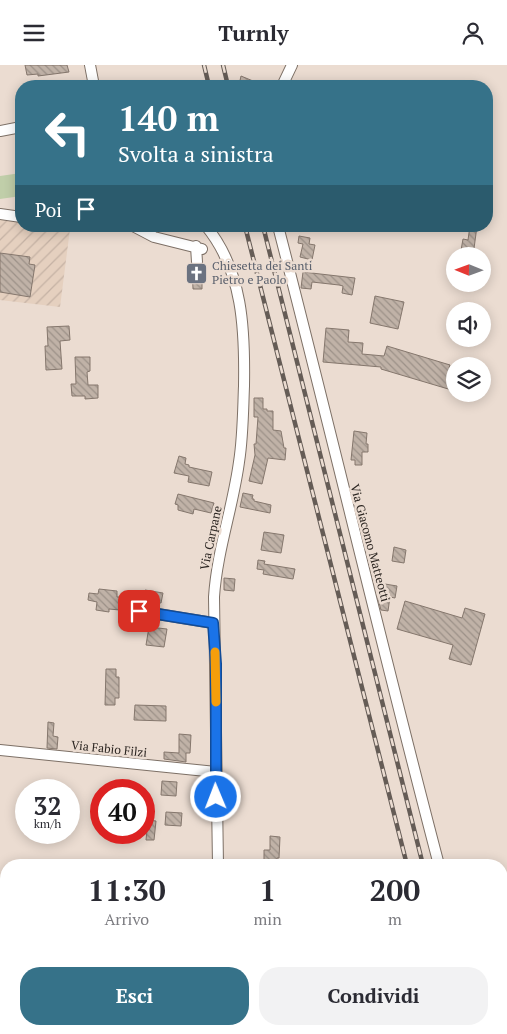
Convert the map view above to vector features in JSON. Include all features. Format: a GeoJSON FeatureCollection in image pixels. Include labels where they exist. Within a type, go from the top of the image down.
{"type":"FeatureCollection","features":[{"type":"Feature","properties":{"kind":"street"},"geometry":{"type":"LineString","coordinates":[[90,65],[93,80]]}},
{"type":"Feature","properties":{"kind":"street"},"geometry":{"type":"LineString","coordinates":[[285,80],[292,65]]}},
{"type":"Feature","properties":{"kind":"street"},"geometry":{"type":"LineString","coordinates":[[0,131],[15,128]]}},
{"type":"Feature","properties":{"kind":"street"},"geometry":{"type":"LineString","coordinates":[[0,213],[15,216]]}},
{"type":"Feature","properties":{"kind":"street"},"geometry":{"type":"LineString","coordinates":[[144,232],[175,243],[199,247],[197,262]]}},
{"type":"Feature","properties":{"kind":"street","name":"Via Carpane"},"geometry":{"type":"LineString","coordinates":[[210,232],[223,249],[230,265],[242,316],[244,347],[241,450],[217,567],[214,597],[218,859]]}},
{"type":"Feature","properties":{"kind":"street","name":"Via Giacomo Matteotti"},"geometry":{"type":"LineString","coordinates":[[280,232],[319,386],[355,539],[437,859]]}},
{"type":"Feature","properties":{"kind":"street"},"geometry":{"type":"LineString","coordinates":[[139,611],[213,623]]}},
{"type":"Feature","properties":{"kind":"street","name":"Via Fabio Filzi"},"geometry":{"type":"LineString","coordinates":[[0,750],[216,772]]}},
{"type":"Feature","properties":{"kind":"shaded area"},"geometry":{"type":"Polygon","coordinates":[[[0,219],[15,221],[15,232],[70,232],[60,307],[0,300],[0,219]]]}},
{"type":"Feature","properties":{"kind":"green space"},"geometry":{"type":"Polygon","coordinates":[[[15,174],[15,197],[0,199],[0,176],[15,174]]]}},
{"type":"Feature","properties":{"kind":"building"},"geometry":{"type":"Polygon","coordinates":[[[25,65],[67,65],[69,72],[38,76],[38,74],[27,75],[25,65]]]}},
{"type":"Feature","properties":{"kind":"building"},"geometry":{"type":"Polygon","coordinates":[[[241,76],[251,80],[240,80],[241,76]]]}},
{"type":"Feature","properties":{"kind":"building"},"geometry":{"type":"Polygon","coordinates":[[[469,232],[476,232],[474,247],[462,247],[463,239],[468,240],[469,232]]]}},
{"type":"Feature","properties":{"kind":"building"},"geometry":{"type":"Polygon","coordinates":[[[299,236],[310,238],[309,244],[315,245],[312,260],[300,257],[303,244],[298,243],[299,236]]]}},
{"type":"Feature","properties":{"kind":"building"},"geometry":{"type":"Polygon","coordinates":[[[0,253],[30,257],[29,264],[35,265],[30,297],[0,292],[0,253]]]}},
{"type":"Feature","properties":{"kind":"building","name":"Chiesetta dei Santi Pietro e Paolo"},"geometry":{"type":"Polygon","coordinates":[[[192,267],[197,269],[202,267],[202,289],[193,289],[192,267]]]}},
{"type":"Feature","properties":{"kind":"building"},"geometry":{"type":"Polygon","coordinates":[[[303,272],[355,278],[352,295],[342,293],[343,286],[339,285],[312,282],[311,289],[301,288],[303,272]]]}},
{"type":"Feature","properties":{"kind":"building"},"geometry":{"type":"Polygon","coordinates":[[[375,296],[404,302],[398,329],[370,323],[375,296]]]}},
{"type":"Feature","properties":{"kind":"building"},"geometry":{"type":"Polygon","coordinates":[[[69,326],[70,340],[60,341],[62,369],[46,370],[45,346],[48,346],[47,327],[69,326]]]}},
{"type":"Feature","properties":{"kind":"building"},"geometry":{"type":"Polygon","coordinates":[[[326,328],[349,330],[348,342],[363,343],[362,354],[384,356],[387,346],[446,364],[446,388],[381,369],[381,367],[323,362],[326,328]]]}},
{"type":"Feature","properties":{"kind":"building"},"geometry":{"type":"Polygon","coordinates":[[[75,357],[90,357],[90,371],[87,372],[88,385],[98,385],[98,398],[85,399],[85,396],[72,396],[71,384],[76,384],[75,357]]]}},
{"type":"Feature","properties":{"kind":"building"},"geometry":{"type":"Polygon","coordinates":[[[254,398],[263,398],[263,409],[273,411],[273,430],[281,431],[284,448],[286,448],[285,460],[268,458],[262,484],[249,481],[255,455],[254,444],[256,444],[258,417],[254,417],[254,398]]]}},
{"type":"Feature","properties":{"kind":"building"},"geometry":{"type":"Polygon","coordinates":[[[354,431],[367,433],[366,444],[368,444],[368,452],[362,452],[362,465],[355,465],[355,460],[351,460],[354,431]]]}},
{"type":"Feature","properties":{"kind":"building"},"geometry":{"type":"Polygon","coordinates":[[[179,456],[186,458],[185,464],[189,465],[189,467],[212,472],[209,486],[188,482],[189,476],[174,473],[179,456]]]}},
{"type":"Feature","properties":{"kind":"building"},"geometry":{"type":"Polygon","coordinates":[[[243,493],[253,495],[252,499],[254,501],[271,505],[270,513],[240,507],[243,493]]]}},
{"type":"Feature","properties":{"kind":"building"},"geometry":{"type":"Polygon","coordinates":[[[178,494],[214,503],[211,513],[194,509],[193,514],[178,510],[178,505],[175,504],[178,494]]]}},
{"type":"Feature","properties":{"kind":"building"},"geometry":{"type":"Polygon","coordinates":[[[264,532],[284,535],[281,553],[261,550],[264,532]]]}},
{"type":"Feature","properties":{"kind":"building"},"geometry":{"type":"Polygon","coordinates":[[[394,547],[406,550],[404,563],[392,561],[394,547]]]}},
{"type":"Feature","properties":{"kind":"building"},"geometry":{"type":"Polygon","coordinates":[[[258,560],[265,561],[264,564],[295,569],[293,579],[263,574],[264,570],[257,569],[258,560]]]}},
{"type":"Feature","properties":{"kind":"building"},"geometry":{"type":"Polygon","coordinates":[[[224,578],[235,579],[234,591],[224,590],[224,578]]]}},
{"type":"Feature","properties":{"kind":"building"},"geometry":{"type":"Polygon","coordinates":[[[385,584],[397,586],[395,598],[390,597],[388,611],[381,610],[378,599],[379,593],[383,594],[385,584]]]}},
{"type":"Feature","properties":{"kind":"building"},"geometry":{"type":"Polygon","coordinates":[[[99,589],[117,591],[117,597],[121,597],[120,610],[109,609],[109,612],[96,610],[97,602],[88,600],[89,593],[98,594],[99,589]]]}},
{"type":"Feature","properties":{"kind":"building"},"geometry":{"type":"Polygon","coordinates":[[[145,590],[163,593],[161,603],[143,601],[145,590]]]}},
{"type":"Feature","properties":{"kind":"building"},"geometry":{"type":"Polygon","coordinates":[[[405,601],[462,618],[465,608],[485,614],[471,665],[449,659],[453,645],[397,629],[405,601]]]}},
{"type":"Feature","properties":{"kind":"building"},"geometry":{"type":"Polygon","coordinates":[[[149,627],[167,629],[164,647],[146,645],[149,627]]]}},
{"type":"Feature","properties":{"kind":"building"},"geometry":{"type":"Polygon","coordinates":[[[106,669],[116,669],[116,677],[119,677],[119,698],[115,698],[115,705],[105,705],[106,669]]]}},
{"type":"Feature","properties":{"kind":"building"},"geometry":{"type":"Polygon","coordinates":[[[135,705],[166,706],[166,721],[134,720],[135,705]]]}},
{"type":"Feature","properties":{"kind":"building"},"geometry":{"type":"Polygon","coordinates":[[[48,722],[54,723],[53,736],[58,737],[57,749],[47,748],[48,722]]]}},
{"type":"Feature","properties":{"kind":"building"},"geometry":{"type":"Polygon","coordinates":[[[179,734],[191,735],[190,753],[186,753],[186,762],[164,759],[164,752],[179,753],[179,734]]]}},
{"type":"Feature","properties":{"kind":"building"},"geometry":{"type":"Polygon","coordinates":[[[162,781],[177,782],[176,796],[161,795],[162,781]]]}},
{"type":"Feature","properties":{"kind":"building"},"geometry":{"type":"Polygon","coordinates":[[[166,812],[182,813],[181,826],[165,825],[166,812]]]}},
{"type":"Feature","properties":{"kind":"building"},"geometry":{"type":"Polygon","coordinates":[[[270,836],[280,837],[279,858],[264,859],[264,850],[270,850],[270,836]]]}},
{"type":"Feature","properties":{"kind":"railway"},"geometry":{"type":"LineString","coordinates":[[204,65],[208,80]]}},
{"type":"Feature","properties":{"kind":"railway"},"geometry":{"type":"LineString","coordinates":[[223,65],[227,80]]}},
{"type":"Feature","properties":{"kind":"railway"},"geometry":{"type":"LineString","coordinates":[[247,232],[405,859]]}},
{"type":"Feature","properties":{"kind":"railway"},"geometry":{"type":"LineString","coordinates":[[265,232],[421,859]]}},
{"type":"Feature","properties":{"kind":"slow traffic"},"geometry":{"type":"LineString","coordinates":[[215,652],[216,702]]}},
{"type":"Feature","properties":{"kind":"place","name":"Chiesetta dei Santi Pietro e Paolo"},"geometry":{"type":"Point","coordinates":[196,273]}},
{"type":"Feature","properties":{"kind":"route"},"geometry":{"type":"LineString","coordinates":[[139,611],[213,623],[216,664],[216,797]]}}]}
